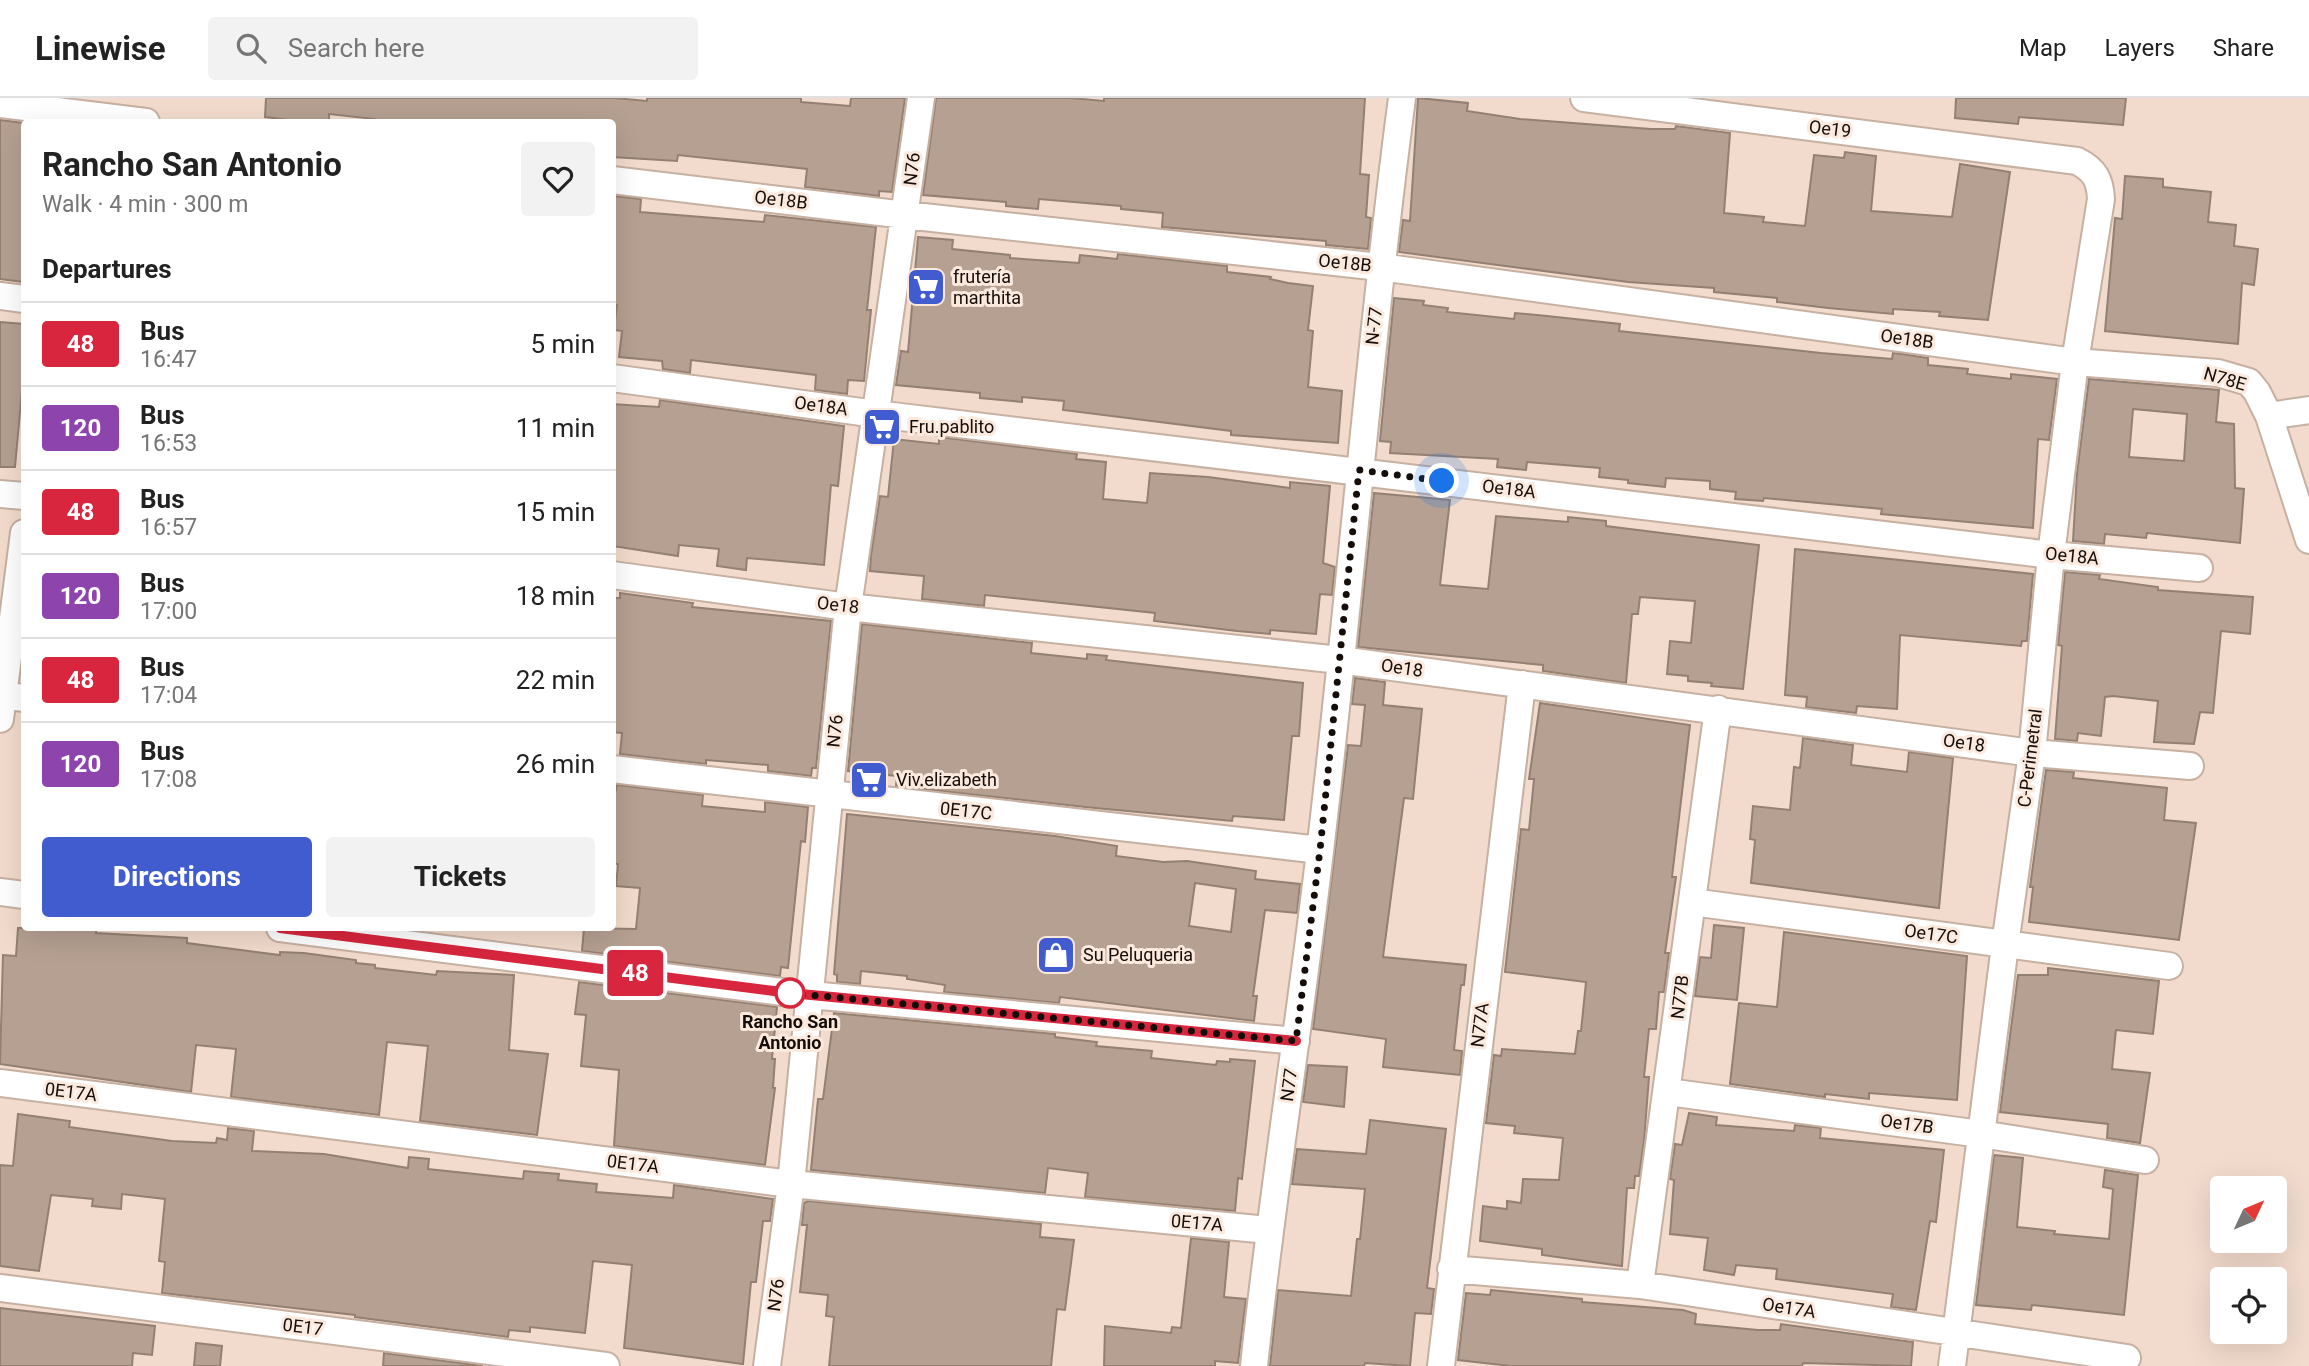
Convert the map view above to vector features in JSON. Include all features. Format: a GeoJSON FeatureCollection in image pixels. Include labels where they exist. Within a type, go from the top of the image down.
{"type":"FeatureCollection","features":[{"type":"Feature","properties":{"kind":"street","name":"N76"},"geometry":{"type":"LineString","coordinates":[[766,1366],[791,1184],[848,607],[921,98]]}},
{"type":"Feature","properties":{"kind":"street","name":"N-77"},"geometry":{"type":"LineString","coordinates":[[1359,470],[1380,267],[1402,98]]}},
{"type":"Feature","properties":{"kind":"street","name":"Oe19"},"geometry":{"type":"LineString","coordinates":[[1584,98],[2077,161]]}},
{"type":"Feature","properties":{"kind":"street"},"geometry":{"type":"LineString","coordinates":[[0,104],[90,112],[129,119]]}},
{"type":"Feature","properties":{"kind":"street","name":"C-Perimetral"},"geometry":{"type":"LineString","coordinates":[[1952,1366],[2032,752],[2051,555],[2075,362],[2101,199],[2100,184],[2095,174],[2077,161]]}},
{"type":"Feature","properties":{"kind":"street","name":"Oe18B"},"geometry":{"type":"LineString","coordinates":[[616,180],[1380,267],[2075,362]]}},
{"type":"Feature","properties":{"kind":"street"},"geometry":{"type":"LineString","coordinates":[[0,296],[21,299]]}},
{"type":"Feature","properties":{"kind":"street","name":"N78E"},"geometry":{"type":"LineString","coordinates":[[2075,362],[2218,373],[2249,382],[2269,416],[2309,540]]}},
{"type":"Feature","properties":{"kind":"street","name":"Oe18A"},"geometry":{"type":"LineString","coordinates":[[616,379],[876,414],[2051,555],[2199,568]]}},
{"type":"Feature","properties":{"kind":"street"},"geometry":{"type":"LineString","coordinates":[[2269,416],[2309,410]]}},
{"type":"Feature","properties":{"kind":"street","name":"N77"},"geometry":{"type":"LineString","coordinates":[[1254,1366],[1268,1230],[1296,1041],[1320,850],[1359,470]]}},
{"type":"Feature","properties":{"kind":"street"},"geometry":{"type":"LineString","coordinates":[[0,494],[21,496]]}},
{"type":"Feature","properties":{"kind":"street"},"geometry":{"type":"LineString","coordinates":[[7,702],[21,563]]}},
{"type":"Feature","properties":{"kind":"street","name":"Oe18"},"geometry":{"type":"LineString","coordinates":[[616,576],[848,607],[1340,660],[2032,752],[2190,766]]}},
{"type":"Feature","properties":{"kind":"street","name":"N77A"},"geometry":{"type":"LineString","coordinates":[[1441,1366],[1522,684]]}},
{"type":"Feature","properties":{"kind":"street","name":"N77B"},"geometry":{"type":"LineString","coordinates":[[1640,1285],[1718,709]]}},
{"type":"Feature","properties":{"kind":"street","name":"0E17C"},"geometry":{"type":"LineString","coordinates":[[616,769],[1320,850]]}},
{"type":"Feature","properties":{"kind":"street"},"geometry":{"type":"LineString","coordinates":[[0,892],[21,895]]}},
{"type":"Feature","properties":{"kind":"street","name":"Oe17C"},"geometry":{"type":"LineString","coordinates":[[1692,902],[2169,966]]}},
{"type":"Feature","properties":{"kind":"street"},"geometry":{"type":"LineString","coordinates":[[304,931],[810,995],[1296,1041]]}},
{"type":"Feature","properties":{"kind":"street","name":"0E17A"},"geometry":{"type":"LineString","coordinates":[[0,1083],[791,1184],[1268,1230]]}},
{"type":"Feature","properties":{"kind":"street","name":"Oe17B"},"geometry":{"type":"LineString","coordinates":[[1668,1092],[1981,1134],[2145,1160]]}},
{"type":"Feature","properties":{"kind":"street","name":"Oe17A"},"geometry":{"type":"LineString","coordinates":[[1451,1269],[1640,1285],[2127,1358]]}},
{"type":"Feature","properties":{"kind":"street","name":"0E17"},"geometry":{"type":"LineString","coordinates":[[0,1288],[606,1366]]}},
{"type":"Feature","properties":{"kind":"building"},"geometry":{"type":"Polygon","coordinates":[[[266,98],[615,98],[647,101],[647,98],[801,98],[801,102],[850,106],[851,98],[905,98],[892,192],[879,191],[879,196],[805,187],[807,169],[678,155],[677,161],[616,157],[616,119],[375,119],[329,114],[329,119],[265,117],[266,98]]]}},
{"type":"Feature","properties":{"kind":"building"},"geometry":{"type":"Polygon","coordinates":[[[936,98],[1071,98],[1104,101],[1104,98],[1365,98],[1360,174],[1369,175],[1366,217],[1371,218],[1368,249],[1326,245],[1326,241],[1162,227],[1163,213],[1121,209],[1121,206],[1039,199],[1038,209],[1006,206],[1006,202],[923,195],[936,98]]]}},
{"type":"Feature","properties":{"kind":"building"},"geometry":{"type":"Polygon","coordinates":[[[1418,98],[1468,103],[1467,111],[1520,119],[1651,129],[1675,129],[1676,126],[1730,133],[1724,213],[1764,217],[1763,222],[1805,226],[1814,155],[1844,158],[1845,152],[1876,156],[1871,211],[1952,217],[1960,164],[2010,172],[1988,320],[1939,316],[1940,312],[1893,309],[1893,314],[1828,308],[1777,302],[1777,298],[1714,292],[1714,288],[1628,282],[1399,252],[1403,220],[1410,221],[1418,98]]]}},
{"type":"Feature","properties":{"kind":"building"},"geometry":{"type":"Polygon","coordinates":[[[1956,98],[2126,98],[2123,125],[2019,117],[2018,124],[1955,118],[1956,98]]]}},
{"type":"Feature","properties":{"kind":"building"},"geometry":{"type":"Polygon","coordinates":[[[0,120],[21,123],[21,282],[0,279],[0,120]]]}},
{"type":"Feature","properties":{"kind":"building"},"geometry":{"type":"Polygon","coordinates":[[[2125,176],[2163,179],[2163,187],[2211,192],[2208,222],[2236,225],[2234,246],[2258,249],[2254,285],[2242,283],[2238,344],[2105,331],[2115,218],[2122,219],[2125,176]]]}},
{"type":"Feature","properties":{"kind":"building"},"geometry":{"type":"Polygon","coordinates":[[[616,196],[641,199],[640,212],[764,222],[765,215],[876,227],[867,310],[871,310],[864,381],[848,380],[847,394],[815,390],[816,375],[691,360],[690,373],[663,369],[662,361],[619,357],[622,331],[616,330],[616,196]]]}},
{"type":"Feature","properties":{"kind":"building"},"geometry":{"type":"Polygon","coordinates":[[[918,237],[953,240],[952,249],[1010,255],[1010,258],[1079,263],[1080,255],[1117,259],[1118,254],[1227,266],[1227,272],[1271,277],[1270,279],[1288,283],[1313,286],[1308,330],[1313,331],[1308,387],[1342,391],[1338,443],[1231,435],[1231,431],[1063,410],[1064,401],[1022,397],[1022,402],[980,398],[980,393],[896,385],[901,351],[908,352],[918,237]]]}},
{"type":"Feature","properties":{"kind":"building"},"geometry":{"type":"Polygon","coordinates":[[[1394,298],[1424,301],[1423,305],[1448,308],[1447,312],[1514,319],[1515,313],[1620,324],[1619,331],[1821,353],[1892,359],[1893,353],[1928,358],[1928,365],[1968,369],[1967,374],[2011,379],[2011,374],[2057,379],[2049,440],[2038,439],[2033,528],[1881,514],[1882,509],[1764,498],[1763,501],[1735,499],[1736,492],[1710,489],[1710,481],[1666,478],[1665,487],[1628,483],[1628,480],[1599,477],[1600,468],[1527,462],[1526,470],[1497,467],[1498,459],[1390,453],[1391,442],[1380,441],[1394,298]]]}},
{"type":"Feature","properties":{"kind":"building"},"geometry":{"type":"Polygon","coordinates":[[[0,322],[21,324],[21,401],[15,467],[0,467],[0,322]]]}},
{"type":"Feature","properties":{"kind":"building"},"geometry":{"type":"Polygon","coordinates":[[[2089,379],[2219,390],[2216,422],[2234,424],[2235,488],[2244,489],[2240,543],[2147,533],[2146,538],[2105,534],[2104,544],[2073,541],[2077,473],[2089,379]],[[2133,409],[2129,457],[2184,461],[2187,414],[2133,409]]]}},
{"type":"Feature","properties":{"kind":"building"},"geometry":{"type":"Polygon","coordinates":[[[660,400],[844,426],[838,486],[831,485],[824,565],[747,558],[746,570],[717,566],[719,549],[679,545],[678,556],[616,547],[616,404],[659,407],[660,400]]]}},
{"type":"Feature","properties":{"kind":"building"},"geometry":{"type":"Polygon","coordinates":[[[939,437],[1077,454],[1076,459],[1106,462],[1103,499],[1147,503],[1150,473],[1208,477],[1290,488],[1290,482],[1330,486],[1323,563],[1335,567],[1332,595],[1320,594],[1316,634],[1270,630],[1270,634],[1237,631],[1154,621],[1155,613],[985,595],[984,606],[922,599],[924,576],[870,571],[871,555],[880,496],[888,497],[894,439],[939,444],[939,437]]]}},
{"type":"Feature","properties":{"kind":"building"},"geometry":{"type":"Polygon","coordinates":[[[1374,493],[1450,500],[1440,585],[1488,589],[1496,516],[1568,522],[1568,517],[1606,521],[1606,526],[1759,545],[1743,689],[1711,686],[1712,683],[1688,681],[1688,676],[1667,674],[1670,641],[1691,643],[1695,601],[1640,597],[1638,614],[1632,614],[1626,683],[1543,671],[1543,665],[1358,647],[1374,493]]]}},
{"type":"Feature","properties":{"kind":"building"},"geometry":{"type":"Polygon","coordinates":[[[1795,549],[2033,574],[2027,641],[2022,641],[2021,646],[1900,635],[1897,709],[1857,706],[1856,713],[1806,707],[1807,697],[1785,695],[1795,549]]]}},
{"type":"Feature","properties":{"kind":"building"},"geometry":{"type":"Polygon","coordinates":[[[2065,572],[2100,575],[2099,579],[2158,587],[2158,590],[2253,597],[2250,634],[2221,631],[2213,713],[2200,712],[2194,744],[2154,742],[2158,701],[2113,696],[2105,697],[2101,736],[2078,733],[2077,741],[2055,739],[2062,646],[2058,645],[2065,572]]]}},
{"type":"Feature","properties":{"kind":"building"},"geometry":{"type":"Polygon","coordinates":[[[620,593],[693,603],[692,607],[831,621],[816,768],[812,768],[811,776],[768,771],[768,765],[706,760],[706,764],[620,754],[622,733],[616,732],[616,598],[620,598],[620,593]]]}},
{"type":"Feature","properties":{"kind":"building"},"geometry":{"type":"Polygon","coordinates":[[[862,624],[1032,643],[1031,653],[1087,659],[1087,654],[1107,656],[1106,660],[1303,683],[1299,736],[1292,736],[1284,820],[1233,816],[1232,821],[896,786],[897,776],[848,771],[862,624]]]}},
{"type":"Feature","properties":{"kind":"building"},"geometry":{"type":"Polygon","coordinates":[[[1355,678],[1385,682],[1383,705],[1422,709],[1413,799],[1404,798],[1383,957],[1466,965],[1464,985],[1461,985],[1454,1050],[1462,1051],[1460,1075],[1383,1067],[1386,1039],[1313,1029],[1348,745],[1361,746],[1365,705],[1352,704],[1355,678]]]}},
{"type":"Feature","properties":{"kind":"building"},"geometry":{"type":"Polygon","coordinates":[[[1540,703],[1690,725],[1672,877],[1676,877],[1665,953],[1669,953],[1664,992],[1659,992],[1656,1029],[1649,1029],[1644,1077],[1649,1077],[1644,1141],[1639,1176],[1635,1176],[1634,1188],[1627,1188],[1622,1266],[1542,1255],[1542,1249],[1480,1241],[1483,1206],[1507,1209],[1507,1201],[1521,1203],[1523,1179],[1559,1180],[1563,1138],[1514,1133],[1515,1126],[1486,1123],[1494,1055],[1501,1056],[1502,1049],[1575,1054],[1578,1031],[1581,1031],[1586,982],[1505,972],[1521,829],[1529,830],[1534,779],[1529,779],[1540,703]]]}},
{"type":"Feature","properties":{"kind":"building"},"geometry":{"type":"Polygon","coordinates":[[[1803,738],[1853,745],[1851,765],[1907,772],[1909,752],[1953,758],[1939,908],[1751,883],[1755,840],[1750,839],[1753,806],[1790,810],[1794,767],[1800,768],[1803,738]]]}},
{"type":"Feature","properties":{"kind":"building"},"geometry":{"type":"Polygon","coordinates":[[[2046,770],[2074,772],[2073,778],[2167,788],[2164,820],[2196,823],[2179,940],[2029,922],[2033,887],[2030,887],[2046,770]]]}},
{"type":"Feature","properties":{"kind":"building"},"geometry":{"type":"Polygon","coordinates":[[[617,785],[703,795],[702,806],[765,812],[765,802],[808,807],[805,842],[801,841],[788,968],[781,967],[780,976],[582,951],[584,931],[636,929],[640,888],[616,886],[617,785]]]}},
{"type":"Feature","properties":{"kind":"building"},"geometry":{"type":"Polygon","coordinates":[[[847,814],[1055,836],[1117,846],[1116,856],[1163,862],[1187,861],[1256,871],[1255,879],[1300,884],[1297,913],[1265,910],[1253,996],[1257,996],[1254,1021],[1060,997],[1059,1003],[944,992],[945,985],[907,979],[907,976],[861,971],[860,984],[837,982],[837,975],[834,974],[847,814]],[[1195,883],[1189,926],[1231,932],[1236,889],[1195,883]]]}},
{"type":"Feature","properties":{"kind":"building"},"geometry":{"type":"Polygon","coordinates":[[[1714,925],[1744,928],[1737,1000],[1695,996],[1700,957],[1711,958],[1714,925]]]}},
{"type":"Feature","properties":{"kind":"building"},"geometry":{"type":"Polygon","coordinates":[[[18,928],[21,928],[21,931],[96,931],[187,938],[187,943],[280,955],[280,952],[304,953],[356,960],[356,963],[375,965],[375,968],[436,975],[437,971],[514,975],[509,1050],[548,1054],[537,1135],[420,1121],[428,1046],[387,1042],[379,1115],[231,1097],[236,1049],[196,1045],[191,1092],[0,1064],[3,955],[16,956],[18,928]]]}},
{"type":"Feature","properties":{"kind":"building"},"geometry":{"type":"Polygon","coordinates":[[[1784,932],[1967,956],[1957,1100],[1869,1093],[1869,1099],[1825,1094],[1825,1097],[1730,1084],[1739,1003],[1777,1007],[1784,932]]]}},
{"type":"Feature","properties":{"kind":"building"},"geometry":{"type":"Polygon","coordinates":[[[2048,968],[2159,981],[2153,1034],[2116,1030],[2112,1069],[2150,1073],[2140,1143],[2107,1138],[2108,1124],[2000,1112],[2018,975],[2048,975],[2048,968]]]}},
{"type":"Feature","properties":{"kind":"building"},"geometry":{"type":"Polygon","coordinates":[[[579,982],[777,1007],[772,1059],[775,1059],[775,1088],[765,1165],[614,1146],[619,1070],[581,1066],[586,1015],[575,1014],[579,982]]]}},
{"type":"Feature","properties":{"kind":"building"},"geometry":{"type":"Polygon","coordinates":[[[834,1013],[1055,1034],[1055,1037],[1097,1042],[1096,1046],[1152,1051],[1151,1058],[1216,1065],[1217,1061],[1230,1062],[1230,1059],[1255,1061],[1242,1179],[1238,1178],[1235,1211],[1085,1197],[1088,1173],[1048,1168],[1045,1193],[811,1170],[818,1099],[823,1099],[834,1013]]]}},
{"type":"Feature","properties":{"kind":"building"},"geometry":{"type":"Polygon","coordinates":[[[1308,1065],[1347,1067],[1344,1107],[1303,1102],[1308,1065]]]}},
{"type":"Feature","properties":{"kind":"building"},"geometry":{"type":"Polygon","coordinates":[[[1689,1113],[1717,1117],[1716,1125],[1794,1131],[1795,1125],[1821,1128],[1820,1138],[1944,1150],[1936,1222],[1930,1221],[1916,1310],[1891,1307],[1893,1294],[1776,1279],[1777,1269],[1736,1265],[1734,1275],[1704,1270],[1708,1238],[1670,1234],[1674,1180],[1670,1179],[1675,1144],[1682,1145],[1689,1113]]]}},
{"type":"Feature","properties":{"kind":"building"},"geometry":{"type":"Polygon","coordinates":[[[18,1114],[70,1121],[69,1127],[172,1141],[216,1143],[217,1138],[227,1140],[228,1128],[254,1131],[252,1151],[324,1154],[408,1168],[409,1157],[429,1159],[428,1169],[523,1179],[524,1171],[559,1174],[558,1180],[597,1184],[596,1192],[673,1198],[674,1185],[773,1199],[770,1221],[763,1221],[756,1282],[751,1282],[743,1364],[624,1348],[632,1265],[593,1261],[585,1333],[530,1327],[530,1332],[509,1330],[508,1337],[355,1315],[162,1293],[165,1262],[159,1261],[165,1199],[122,1194],[121,1209],[92,1206],[93,1199],[51,1195],[39,1271],[0,1266],[0,1165],[13,1166],[18,1114]]]}},
{"type":"Feature","properties":{"kind":"building"},"geometry":{"type":"Polygon","coordinates":[[[1370,1120],[1446,1129],[1427,1288],[1434,1289],[1431,1314],[1415,1313],[1410,1366],[1365,1363],[1364,1366],[1270,1366],[1278,1290],[1351,1296],[1357,1239],[1360,1239],[1365,1189],[1292,1184],[1297,1149],[1366,1154],[1370,1120]]]}},
{"type":"Feature","properties":{"kind":"building"},"geometry":{"type":"Polygon","coordinates":[[[1994,1155],[2023,1158],[2017,1227],[2055,1231],[2054,1234],[2109,1239],[2113,1189],[2103,1187],[2105,1170],[2138,1175],[2124,1315],[2032,1305],[2031,1310],[1976,1305],[1994,1155]]]}},
{"type":"Feature","properties":{"kind":"building"},"geometry":{"type":"Polygon","coordinates":[[[808,1201],[1041,1224],[1040,1237],[1074,1240],[1065,1310],[1057,1309],[1051,1366],[829,1366],[834,1317],[826,1316],[828,1295],[800,1292],[807,1225],[802,1225],[804,1203],[808,1201]]]}},
{"type":"Feature","properties":{"kind":"building"},"geometry":{"type":"Polygon","coordinates":[[[1191,1238],[1229,1242],[1224,1297],[1246,1299],[1238,1363],[1215,1361],[1215,1366],[1104,1366],[1105,1326],[1171,1333],[1172,1327],[1181,1328],[1191,1238]]]}},
{"type":"Feature","properties":{"kind":"building"},"geometry":{"type":"Polygon","coordinates":[[[1491,1290],[1582,1299],[1582,1302],[1683,1310],[1696,1314],[1695,1324],[1780,1330],[1781,1324],[1913,1342],[1911,1366],[1803,1363],[1802,1366],[1511,1366],[1458,1360],[1466,1293],[1490,1295],[1491,1290]]]}},
{"type":"Feature","properties":{"kind":"building"},"geometry":{"type":"Polygon","coordinates":[[[0,1308],[155,1326],[152,1355],[133,1353],[132,1366],[0,1366],[0,1308]]]}},
{"type":"Feature","properties":{"kind":"building"},"geometry":{"type":"Polygon","coordinates":[[[196,1343],[222,1346],[220,1366],[194,1366],[196,1343]]]}},
{"type":"Feature","properties":{"kind":"building"},"geometry":{"type":"Polygon","coordinates":[[[384,1353],[483,1366],[383,1366],[384,1353]]]}},
{"type":"Feature","properties":{"kind":"bus line","name":"48"},"geometry":{"type":"LineString","coordinates":[[304,931],[790,993],[1296,1041]]}},
{"type":"Feature","properties":{"kind":"place","name":"frutería marthita"},"geometry":{"type":"Point","coordinates":[926,287]}},
{"type":"Feature","properties":{"kind":"place","name":"Fru.pablito"},"geometry":{"type":"Point","coordinates":[882,427]}},
{"type":"Feature","properties":{"kind":"place","name":"Viv.elizabeth"},"geometry":{"type":"Point","coordinates":[869,780]}},
{"type":"Feature","properties":{"kind":"place","name":"Su Peluqueria"},"geometry":{"type":"Point","coordinates":[1056,955]}},
{"type":"Feature","properties":{"kind":"place","name":"Rancho San Antonio"},"geometry":{"type":"Point","coordinates":[790,993]}},
{"type":"Feature","properties":{"kind":"route"},"geometry":{"type":"LineString","coordinates":[[790,993],[1296,1041],[1320,850],[1359,470],[1442,481]]}}]}
